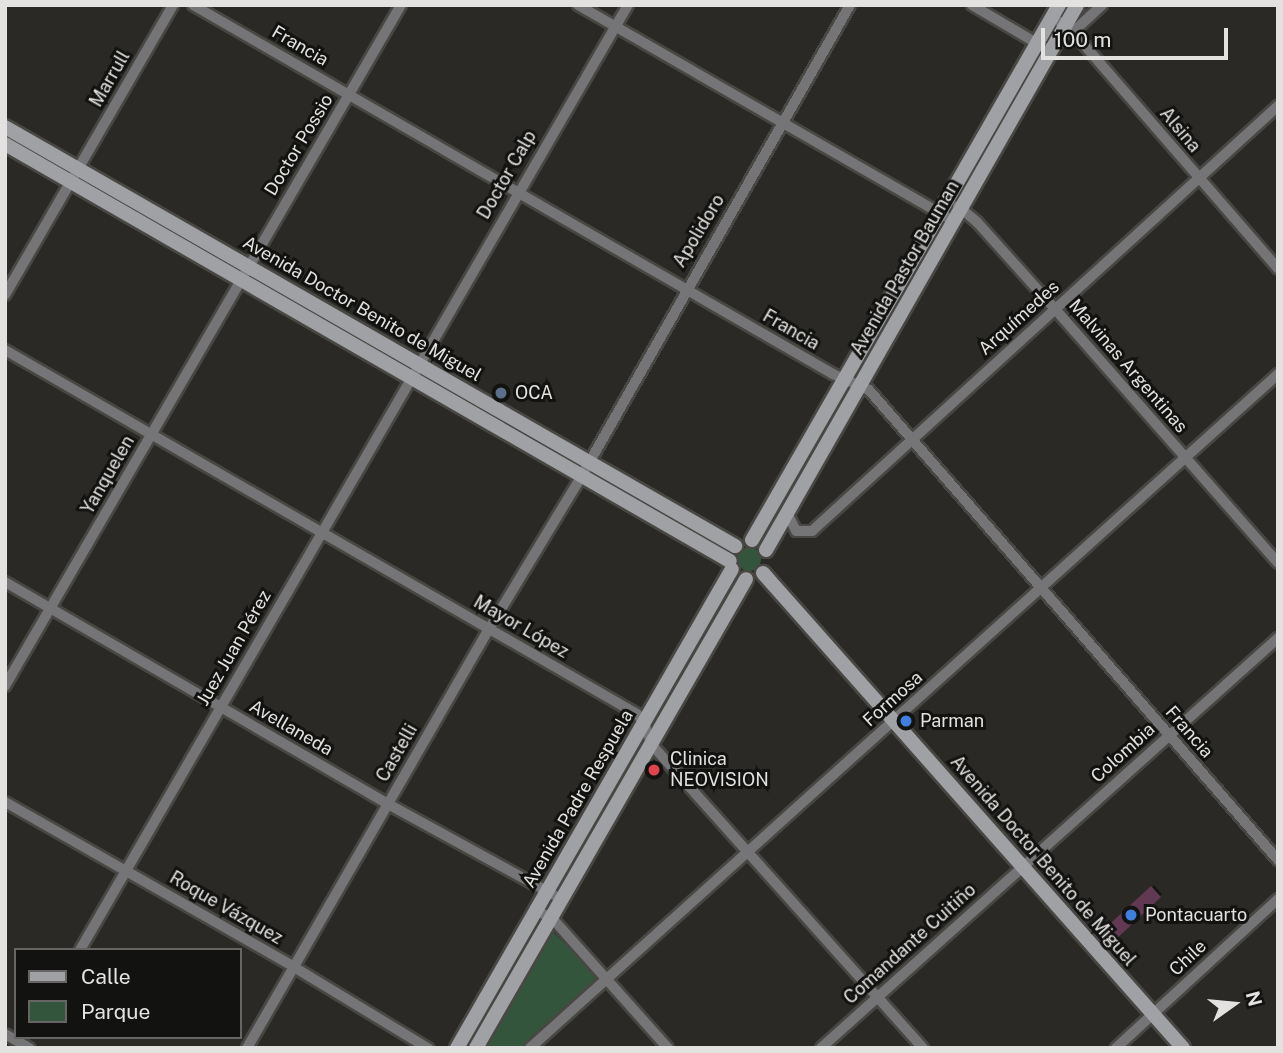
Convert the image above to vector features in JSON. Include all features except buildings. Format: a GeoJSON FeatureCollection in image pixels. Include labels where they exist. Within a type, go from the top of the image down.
{"type":"FeatureCollection","features":[{"type":"Feature","properties":{"kind":"main road","name":"Avenida Pastor Bauman"},"geometry":{"type":"LineString","coordinates":[[752,540],[943,206],[1044,47],[1070,28],[1077,5]]}},
{"type":"Feature","properties":{"kind":"main road","name":"Avenida Pastor Bauman"},"geometry":{"type":"LineString","coordinates":[[766,550],[953,223],[1044,47],[1055,11]]}},
{"type":"Feature","properties":{"kind":"main road","name":"Avenida Doctor Benito de Miguel"},"geometry":{"type":"LineString","coordinates":[[5,127],[75,176],[239,280],[731,565]]}},
{"type":"Feature","properties":{"kind":"main road","name":"Avenida Doctor Benito de Miguel"},"geometry":{"type":"LineString","coordinates":[[5,145],[75,176],[248,266],[735,546]]}},
{"type":"Feature","properties":{"kind":"main road"},"geometry":{"type":"LineString","coordinates":[[752,540],[766,550],[769,562],[763,573],[747,579],[731,565],[735,546],[752,540]]}},
{"type":"Feature","properties":{"kind":"main road","name":"Avenida Padre Respuela"},"geometry":{"type":"LineString","coordinates":[[457,1048],[644,723],[731,565]]}},
{"type":"Feature","properties":{"kind":"main road","name":"Avenida Doctor Benito de Miguel"},"geometry":{"type":"LineString","coordinates":[[763,573],[1183,1048]]}},
{"type":"Feature","properties":{"kind":"main road","name":"Avenida Padre Respuela"},"geometry":{"type":"LineString","coordinates":[[477,1048],[747,579]]}},
{"type":"Feature","properties":{"kind":"street","name":"Marrull"},"geometry":{"type":"LineString","coordinates":[[5,295],[173,5]]}},
{"type":"Feature","properties":{"kind":"street","name":"Francia"},"geometry":{"type":"LineString","coordinates":[[193,5],[686,289],[869,390],[1278,860]]}},
{"type":"Feature","properties":{"kind":"street","name":"Doctor Possio"},"geometry":{"type":"LineString","coordinates":[[239,280],[401,5]]}},
{"type":"Feature","properties":{"kind":"street","name":"Malvinas Argentinas"},"geometry":{"type":"LineString","coordinates":[[578,5],[783,125],[943,206],[961,208],[1055,309],[1278,563]]}},
{"type":"Feature","properties":{"kind":"street","name":"Doctor Calp"},"geometry":{"type":"LineString","coordinates":[[419,364],[628,5]]}},
{"type":"Feature","properties":{"kind":"street","name":"Apolidoro"},"geometry":{"type":"LineString","coordinates":[[581,477],[850,5]]}},
{"type":"Feature","properties":{"kind":"street"},"geometry":{"type":"LineString","coordinates":[[972,5],[1044,47]]}},
{"type":"Feature","properties":{"kind":"street"},"geometry":{"type":"LineString","coordinates":[[1070,28],[1102,5]]}},
{"type":"Feature","properties":{"kind":"street","name":"Alsina"},"geometry":{"type":"LineString","coordinates":[[1055,11],[1278,269]]}},
{"type":"Feature","properties":{"kind":"street","name":"Arquímedes"},"geometry":{"type":"LineString","coordinates":[[787,513],[796,531],[812,531],[1278,106]]}},
{"type":"Feature","properties":{"kind":"street","name":"Malvinas Argentinas"},"geometry":{"type":"LineString","coordinates":[[943,206],[953,223]]}},
{"type":"Feature","properties":{"kind":"street","name":"Yanquelen"},"geometry":{"type":"LineString","coordinates":[[5,686],[239,280]]}},
{"type":"Feature","properties":{"kind":"street","name":"Mayor López"},"geometry":{"type":"LineString","coordinates":[[5,350],[637,714],[644,723]]}},
{"type":"Feature","properties":{"kind":"street","name":"Juez Juan Pérez"},"geometry":{"type":"LineString","coordinates":[[81,948],[419,364]]}},
{"type":"Feature","properties":{"kind":"street","name":"Formosa"},"geometry":{"type":"LineString","coordinates":[[530,1048],[1278,374]]}},
{"type":"Feature","properties":{"kind":"street","name":"Castelli"},"geometry":{"type":"LineString","coordinates":[[247,1048],[489,629],[581,477]]}},
{"type":"Feature","properties":{"kind":"street","name":"Avellaneda"},"geometry":{"type":"LineString","coordinates":[[5,582],[388,804],[562,899]]}},
{"type":"Feature","properties":{"kind":"street","name":"Colombia"},"geometry":{"type":"LineString","coordinates":[[1023,867],[1278,638]]}},
{"type":"Feature","properties":{"kind":"street"},"geometry":{"type":"LineString","coordinates":[[644,723],[652,744],[923,1048]]}},
{"type":"Feature","properties":{"kind":"street","name":"Roque Vázquez"},"geometry":{"type":"LineString","coordinates":[[5,802],[294,967],[428,1048]]}},
{"type":"Feature","properties":{"kind":"street","name":"Comandante Cuitiño"},"geometry":{"type":"LineString","coordinates":[[821,1048],[1023,867]]}},
{"type":"Feature","properties":{"kind":"street","name":"Chile"},"geometry":{"type":"LineString","coordinates":[[1116,1048],[1278,900]]}},
{"type":"Feature","properties":{"kind":"street"},"geometry":{"type":"LineString","coordinates":[[537,911],[552,918],[668,1048]]}},
{"type":"Feature","properties":{"kind":"green space"},"geometry":{"type":"Polygon","coordinates":[[[835,407],[837,409],[766,535],[765,534],[835,407]]]}},
{"type":"Feature","properties":{"kind":"green space"},"geometry":{"type":"Polygon","coordinates":[[[749,547],[758,550],[761,559],[758,568],[749,571],[740,568],[737,559],[740,550],[749,547]]]}},
{"type":"Feature","properties":{"kind":"green space"},"geometry":{"type":"Polygon","coordinates":[[[733,583],[735,585],[669,702],[666,701],[733,583]]]}},
{"type":"Feature","properties":{"kind":"green space"},"geometry":{"type":"Polygon","coordinates":[[[626,767],[629,769],[569,873],[566,872],[626,767]]]}},
{"type":"Feature","properties":{"kind":"green space"},"geometry":{"type":"Polygon","coordinates":[[[533,932],[535,934],[474,1039],[472,1037],[533,932]]]}},
{"type":"Feature","properties":{"kind":"green space"},"geometry":{"type":"Polygon","coordinates":[[[553,932],[599,977],[520,1048],[485,1048],[553,932]]]}},
{"type":"Feature","properties":{"kind":"place","name":"OCA"},"geometry":{"type":"Point","coordinates":[501,393]}},
{"type":"Feature","properties":{"kind":"place","name":"Parman"},"geometry":{"type":"Point","coordinates":[906,721]}},
{"type":"Feature","properties":{"kind":"place","name":"Clinica NEOVISION"},"geometry":{"type":"Point","coordinates":[654,770]}},
{"type":"Feature","properties":{"kind":"place","name":"Pontacuarto"},"geometry":{"type":"Point","coordinates":[1131,915]}}]}
